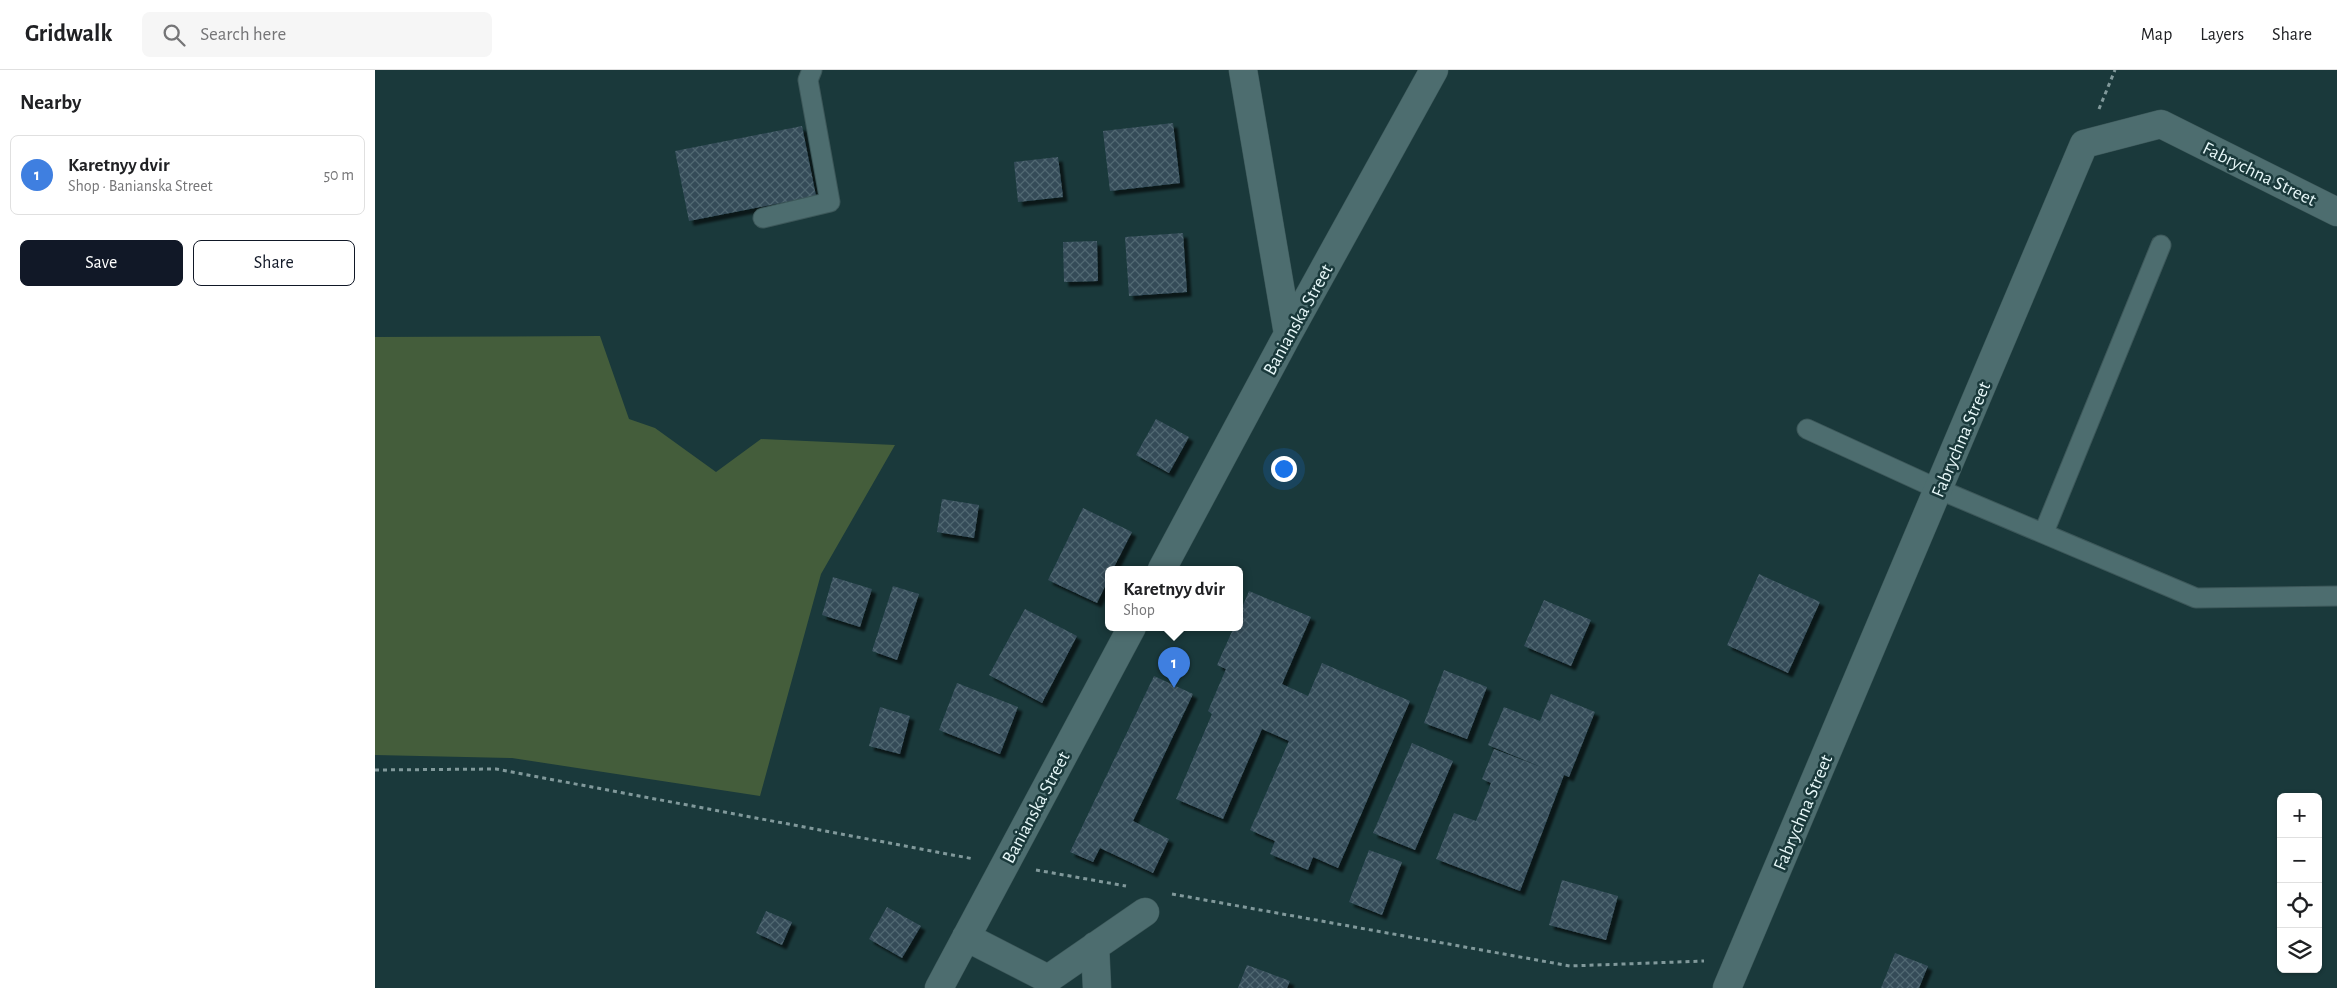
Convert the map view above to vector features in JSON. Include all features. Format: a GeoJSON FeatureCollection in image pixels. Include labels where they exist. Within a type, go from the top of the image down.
{"type":"FeatureCollection","features":[{"type":"Feature","properties":{"kind":"street"},"geometry":{"type":"LineString","coordinates":[[1243,70],[1288,334]]}},
{"type":"Feature","properties":{"kind":"street","name":"Banianska Street"},"geometry":{"type":"LineString","coordinates":[[1164,566],[1288,334],[1435,70]]}},
{"type":"Feature","properties":{"kind":"street","name":"Fabrychna Street"},"geometry":{"type":"LineString","coordinates":[[1727,988],[2085,144],[2161,124],[2337,212]]}},
{"type":"Feature","properties":{"kind":"street","name":"Banianska Street"},"geometry":{"type":"LineString","coordinates":[[939,988],[1129,631]]}},
{"type":"Feature","properties":{"kind":"street"},"geometry":{"type":"LineString","coordinates":[[966,937],[1052,983],[1095,946],[1145,912]]}},
{"type":"Feature","properties":{"kind":"street"},"geometry":{"type":"LineString","coordinates":[[1095,946],[1097,988]]}},
{"type":"Feature","properties":{"kind":"lane"},"geometry":{"type":"LineString","coordinates":[[763,218],[830,202],[807,80],[813,70]]}},
{"type":"Feature","properties":{"kind":"lane"},"geometry":{"type":"LineString","coordinates":[[2044,532],[2161,245]]}},
{"type":"Feature","properties":{"kind":"lane"},"geometry":{"type":"LineString","coordinates":[[1807,429],[1939,489],[2196,598],[2337,596]]}},
{"type":"Feature","properties":{"kind":"path"},"geometry":{"type":"LineString","coordinates":[[375,770],[495,769],[1131,887]]}},
{"type":"Feature","properties":{"kind":"path"},"geometry":{"type":"LineString","coordinates":[[1170,894],[1570,966],[1739,960]]}},
{"type":"Feature","properties":{"kind":"green space"},"geometry":{"type":"Polygon","coordinates":[[[600,336],[629,419],[655,428],[716,472],[761,439],[895,445],[821,574],[760,796],[512,758],[375,755],[375,337],[600,336]]]}},
{"type":"Feature","properties":{"kind":"building"},"geometry":{"type":"Polygon","coordinates":[[[1173,123],[1180,183],[1110,191],[1103,131],[1173,123]]]}},
{"type":"Feature","properties":{"kind":"building"},"geometry":{"type":"Polygon","coordinates":[[[802,126],[816,196],[689,221],[675,151],[802,126]]]}},
{"type":"Feature","properties":{"kind":"building"},"geometry":{"type":"Polygon","coordinates":[[[1058,157],[1063,197],[1018,202],[1014,162],[1058,157]]]}},
{"type":"Feature","properties":{"kind":"building"},"geometry":{"type":"Polygon","coordinates":[[[1183,233],[1187,292],[1129,296],[1125,237],[1183,233]]]}},
{"type":"Feature","properties":{"kind":"building"},"geometry":{"type":"Polygon","coordinates":[[[1097,241],[1098,281],[1064,282],[1063,242],[1097,241]]]}},
{"type":"Feature","properties":{"kind":"building"},"geometry":{"type":"Polygon","coordinates":[[[1156,419],[1189,437],[1169,473],[1136,455],[1156,419]]]}},
{"type":"Feature","properties":{"kind":"building"},"geometry":{"type":"Polygon","coordinates":[[[942,499],[979,505],[974,538],[937,532],[942,499]]]}},
{"type":"Feature","properties":{"kind":"building"},"geometry":{"type":"Polygon","coordinates":[[[1083,508],[1132,532],[1115,566],[1105,566],[1105,586],[1097,603],[1048,580],[1083,508]]]}},
{"type":"Feature","properties":{"kind":"building"},"geometry":{"type":"Polygon","coordinates":[[[1759,574],[1820,602],[1788,673],[1727,645],[1759,574]]]}},
{"type":"Feature","properties":{"kind":"building"},"geometry":{"type":"Polygon","coordinates":[[[833,577],[872,589],[860,627],[822,615],[833,577]]]}},
{"type":"Feature","properties":{"kind":"building"},"geometry":{"type":"Polygon","coordinates":[[[893,586],[919,594],[897,660],[872,651],[893,586]]]}},
{"type":"Feature","properties":{"kind":"building"},"geometry":{"type":"Polygon","coordinates":[[[1249,591],[1311,617],[1282,684],[1308,696],[1322,663],[1410,701],[1338,868],[1313,857],[1308,870],[1270,854],[1275,841],[1250,830],[1289,741],[1262,729],[1223,819],[1176,799],[1212,714],[1208,711],[1226,669],[1217,665],[1232,631],[1243,631],[1243,605],[1249,591]]]}},
{"type":"Feature","properties":{"kind":"building"},"geometry":{"type":"Polygon","coordinates":[[[1544,600],[1591,620],[1571,666],[1524,646],[1544,600]]]}},
{"type":"Feature","properties":{"kind":"building"},"geometry":{"type":"Polygon","coordinates":[[[1025,609],[1077,636],[1042,703],[989,675],[1025,609]]]}},
{"type":"Feature","properties":{"kind":"building"},"geometry":{"type":"Polygon","coordinates":[[[1444,670],[1487,687],[1467,739],[1424,723],[1444,670]]]}},
{"type":"Feature","properties":{"kind":"building"},"geometry":{"type":"Polygon","coordinates":[[[1154,676],[1193,694],[1133,821],[1169,839],[1153,873],[1100,848],[1093,862],[1070,852],[1154,676]]]}},
{"type":"Feature","properties":{"kind":"building"},"geometry":{"type":"Polygon","coordinates":[[[957,683],[1018,707],[1000,754],[939,730],[957,683]]]}},
{"type":"Feature","properties":{"kind":"building"},"geometry":{"type":"Polygon","coordinates":[[[1551,694],[1595,712],[1569,777],[1564,775],[1520,891],[1436,859],[1454,813],[1476,821],[1491,783],[1482,779],[1494,749],[1546,769],[1488,745],[1504,707],[1540,721],[1551,694]]]}},
{"type":"Feature","properties":{"kind":"building"},"geometry":{"type":"Polygon","coordinates":[[[880,707],[910,716],[900,754],[869,746],[880,707]]]}},
{"type":"Feature","properties":{"kind":"building"},"geometry":{"type":"Polygon","coordinates":[[[1412,743],[1453,761],[1415,850],[1373,833],[1412,743]]]}},
{"type":"Feature","properties":{"kind":"building"},"geometry":{"type":"Polygon","coordinates":[[[1369,850],[1402,862],[1382,915],[1349,902],[1369,850]]]}},
{"type":"Feature","properties":{"kind":"building"},"geometry":{"type":"Polygon","coordinates":[[[1562,880],[1618,896],[1606,940],[1549,925],[1562,880]]]}},
{"type":"Feature","properties":{"kind":"building"},"geometry":{"type":"Polygon","coordinates":[[[887,907],[921,926],[902,958],[869,939],[887,907]]]}},
{"type":"Feature","properties":{"kind":"building"},"geometry":{"type":"Polygon","coordinates":[[[766,911],[792,922],[782,945],[756,933],[766,911]]]}},
{"type":"Feature","properties":{"kind":"building"},"geometry":{"type":"Polygon","coordinates":[[[1895,953],[1928,966],[1919,988],[1881,988],[1895,953]]]}},
{"type":"Feature","properties":{"kind":"building"},"geometry":{"type":"Polygon","coordinates":[[[1247,965],[1290,981],[1287,988],[1238,988],[1247,965]]]}},
{"type":"Feature","properties":{"kind":"place","name":"Karetnyy dvir"},"geometry":{"type":"Point","coordinates":[1174,688]}}]}
